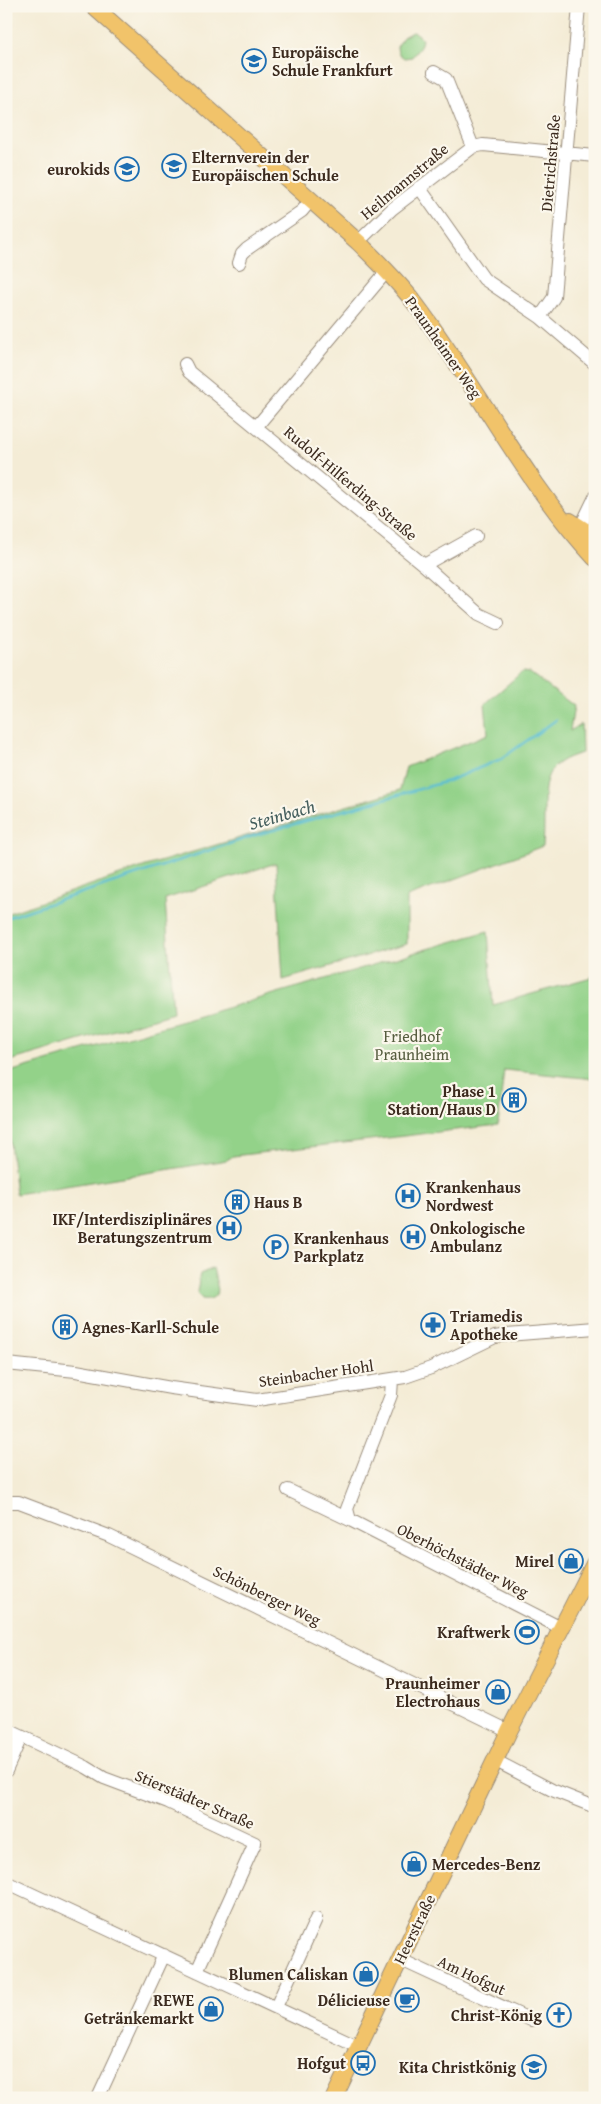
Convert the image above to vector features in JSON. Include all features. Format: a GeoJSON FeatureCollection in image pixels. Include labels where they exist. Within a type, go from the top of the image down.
{"type":"FeatureCollection","features":[{"type":"Feature","properties":{"kind":"main road","name":"Praunheimer Weg"},"geometry":{"type":"LineString","coordinates":[[93,6],[358,242],[387,271],[418,307],[556,511],[595,558]]}},
{"type":"Feature","properties":{"kind":"main road","name":"Praunheimer Weg"},"geometry":{"type":"LineString","coordinates":[[556,511],[595,537]]}},
{"type":"Feature","properties":{"kind":"main road","name":"Heerstraße"},"geometry":{"type":"LineString","coordinates":[[334,2098],[510,1731],[595,1562]]}},
{"type":"Feature","properties":{"kind":"street","name":"Dietrichstraße"},"geometry":{"type":"LineString","coordinates":[[540,317],[554,297],[579,6]]}},
{"type":"Feature","properties":{"kind":"street","name":"Heilmannstraße"},"geometry":{"type":"LineString","coordinates":[[434,72],[446,79],[473,147]]}},
{"type":"Feature","properties":{"kind":"street","name":"Heilmannstraße"},"geometry":{"type":"LineString","coordinates":[[358,242],[392,209],[473,147],[483,145],[595,156]]}},
{"type":"Feature","properties":{"kind":"street"},"geometry":{"type":"LineString","coordinates":[[419,187],[484,279],[540,317],[595,364]]}},
{"type":"Feature","properties":{"kind":"street"},"geometry":{"type":"LineString","coordinates":[[240,263],[242,254],[247,249],[302,211],[311,200]]}},
{"type":"Feature","properties":{"kind":"street"},"geometry":{"type":"LineString","coordinates":[[257,426],[387,271]]}},
{"type":"Feature","properties":{"kind":"street","name":"Rudolf-Hilferding-Straße"},"geometry":{"type":"LineString","coordinates":[[185,364],[189,372],[257,426],[480,614],[498,623]]}},
{"type":"Feature","properties":{"kind":"street"},"geometry":{"type":"LineString","coordinates":[[580,528],[595,497]]}},
{"type":"Feature","properties":{"kind":"street"},"geometry":{"type":"LineString","coordinates":[[424,565],[476,536]]}},
{"type":"Feature","properties":{"kind":"street","name":"Steinbacher Hohl"},"geometry":{"type":"LineString","coordinates":[[6,1364],[76,1371],[171,1388],[258,1400],[381,1380],[392,1380],[431,1368],[495,1337],[595,1328]]}},
{"type":"Feature","properties":{"kind":"street"},"geometry":{"type":"LineString","coordinates":[[350,1520],[347,1509],[391,1395],[392,1380]]}},
{"type":"Feature","properties":{"kind":"street","name":"Oberhöchstädter Weg"},"geometry":{"type":"LineString","coordinates":[[288,1490],[561,1628]]}},
{"type":"Feature","properties":{"kind":"street","name":"Schönberger Weg"},"geometry":{"type":"LineString","coordinates":[[6,1502],[19,1502],[109,1536],[510,1731]]}},
{"type":"Feature","properties":{"kind":"street","name":"Stierstädter Straße"},"geometry":{"type":"LineString","coordinates":[[6,1729],[104,1778],[168,1802],[255,1843],[197,1971]]}},
{"type":"Feature","properties":{"kind":"street"},"geometry":{"type":"LineString","coordinates":[[6,1771],[21,1736]]}},
{"type":"Feature","properties":{"kind":"street"},"geometry":{"type":"LineString","coordinates":[[496,1762],[552,1790],[595,1807]]}},
{"type":"Feature","properties":{"kind":"street"},"geometry":{"type":"LineString","coordinates":[[6,1882],[358,2046]]}},
{"type":"Feature","properties":{"kind":"street"},"geometry":{"type":"LineString","coordinates":[[276,2007],[316,1919]]}},
{"type":"Feature","properties":{"kind":"street"},"geometry":{"type":"LineString","coordinates":[[98,2098],[164,1955]]}},
{"type":"Feature","properties":{"kind":"street","name":"Am Hofgut"},"geometry":{"type":"LineString","coordinates":[[399,1959],[531,2020]]}},
{"type":"Feature","properties":{"kind":"green space"},"geometry":{"type":"Polygon","coordinates":[[[412,32],[418,34],[422,40],[420,47],[412,57],[404,58],[398,53],[397,47],[403,37],[412,32]]]}},
{"type":"Feature","properties":{"kind":"green space"},"geometry":{"type":"Polygon","coordinates":[[[522,672],[530,673],[574,706],[570,731],[581,724],[582,753],[560,762],[553,768],[546,783],[543,846],[407,897],[407,944],[283,980],[276,863],[165,899],[173,1013],[6,1062],[6,914],[146,866],[400,790],[406,767],[488,734],[485,704],[522,672]]]}},
{"type":"Feature","properties":{"kind":"green space","name":"Friedhof Praunheim"},"geometry":{"type":"Polygon","coordinates":[[[488,931],[493,1005],[595,976],[595,1079],[504,1070],[498,1125],[233,1156],[227,1160],[16,1194],[6,1110],[6,1073],[488,931]]]}},
{"type":"Feature","properties":{"kind":"green space"},"geometry":{"type":"Polygon","coordinates":[[[213,1268],[218,1290],[212,1298],[202,1299],[197,1292],[200,1274],[213,1268]]]}},
{"type":"Feature","properties":{"kind":"waterway","name":"Steinbach"},"geometry":{"type":"LineString","coordinates":[[6,918],[256,835],[448,781],[501,759],[556,720]]}},
{"type":"Feature","properties":{"kind":"place","name":"Europäische Schule Frankfurt"},"geometry":{"type":"Point","coordinates":[254,61]}},
{"type":"Feature","properties":{"kind":"place","name":"Elternverein der Europäischen Schule"},"geometry":{"type":"Point","coordinates":[174,166]}},
{"type":"Feature","properties":{"kind":"place","name":"eurokids"},"geometry":{"type":"Point","coordinates":[127,169]}},
{"type":"Feature","properties":{"kind":"place","name":"Phase 1 Station/Haus D"},"geometry":{"type":"Point","coordinates":[514,1100]}},
{"type":"Feature","properties":{"kind":"place","name":"Krankenhaus Nordwest"},"geometry":{"type":"Point","coordinates":[408,1196]}},
{"type":"Feature","properties":{"kind":"place","name":"Haus B"},"geometry":{"type":"Point","coordinates":[237,1202]}},
{"type":"Feature","properties":{"kind":"place","name":"IKF/Interdisziplinäres Beratungszentrum"},"geometry":{"type":"Point","coordinates":[229,1228]}},
{"type":"Feature","properties":{"kind":"place","name":"Onkologische Ambulanz"},"geometry":{"type":"Point","coordinates":[413,1237]}},
{"type":"Feature","properties":{"kind":"place","name":"Krankenhaus Parkplatz"},"geometry":{"type":"Point","coordinates":[276,1247]}},
{"type":"Feature","properties":{"kind":"place","name":"Triamedis Apotheke"},"geometry":{"type":"Point","coordinates":[433,1325]}},
{"type":"Feature","properties":{"kind":"place","name":"Agnes-Karll-Schule"},"geometry":{"type":"Point","coordinates":[65,1327]}},
{"type":"Feature","properties":{"kind":"place","name":"Mirel"},"geometry":{"type":"Point","coordinates":[571,1561]}},
{"type":"Feature","properties":{"kind":"place","name":"Kraftwerk"},"geometry":{"type":"Point","coordinates":[527,1632]}},
{"type":"Feature","properties":{"kind":"place","name":"Praunheimer Electrohaus"},"geometry":{"type":"Point","coordinates":[498,1692]}},
{"type":"Feature","properties":{"kind":"place","name":"Mercedes-Benz"},"geometry":{"type":"Point","coordinates":[414,1864]}},
{"type":"Feature","properties":{"kind":"place","name":"Blumen Caliskan"},"geometry":{"type":"Point","coordinates":[366,1974]}},
{"type":"Feature","properties":{"kind":"place","name":"Délicieuse"},"geometry":{"type":"Point","coordinates":[407,2000]}},
{"type":"Feature","properties":{"kind":"place","name":"REWE Getränkemarkt"},"geometry":{"type":"Point","coordinates":[211,2009]}},
{"type":"Feature","properties":{"kind":"place","name":"Christ-König"},"geometry":{"type":"Point","coordinates":[559,2015]}},
{"type":"Feature","properties":{"kind":"place","name":"Hofgut"},"geometry":{"type":"Point","coordinates":[363,2063]}},
{"type":"Feature","properties":{"kind":"place","name":"Kita Christkönig"},"geometry":{"type":"Point","coordinates":[534,2067]}}]}
